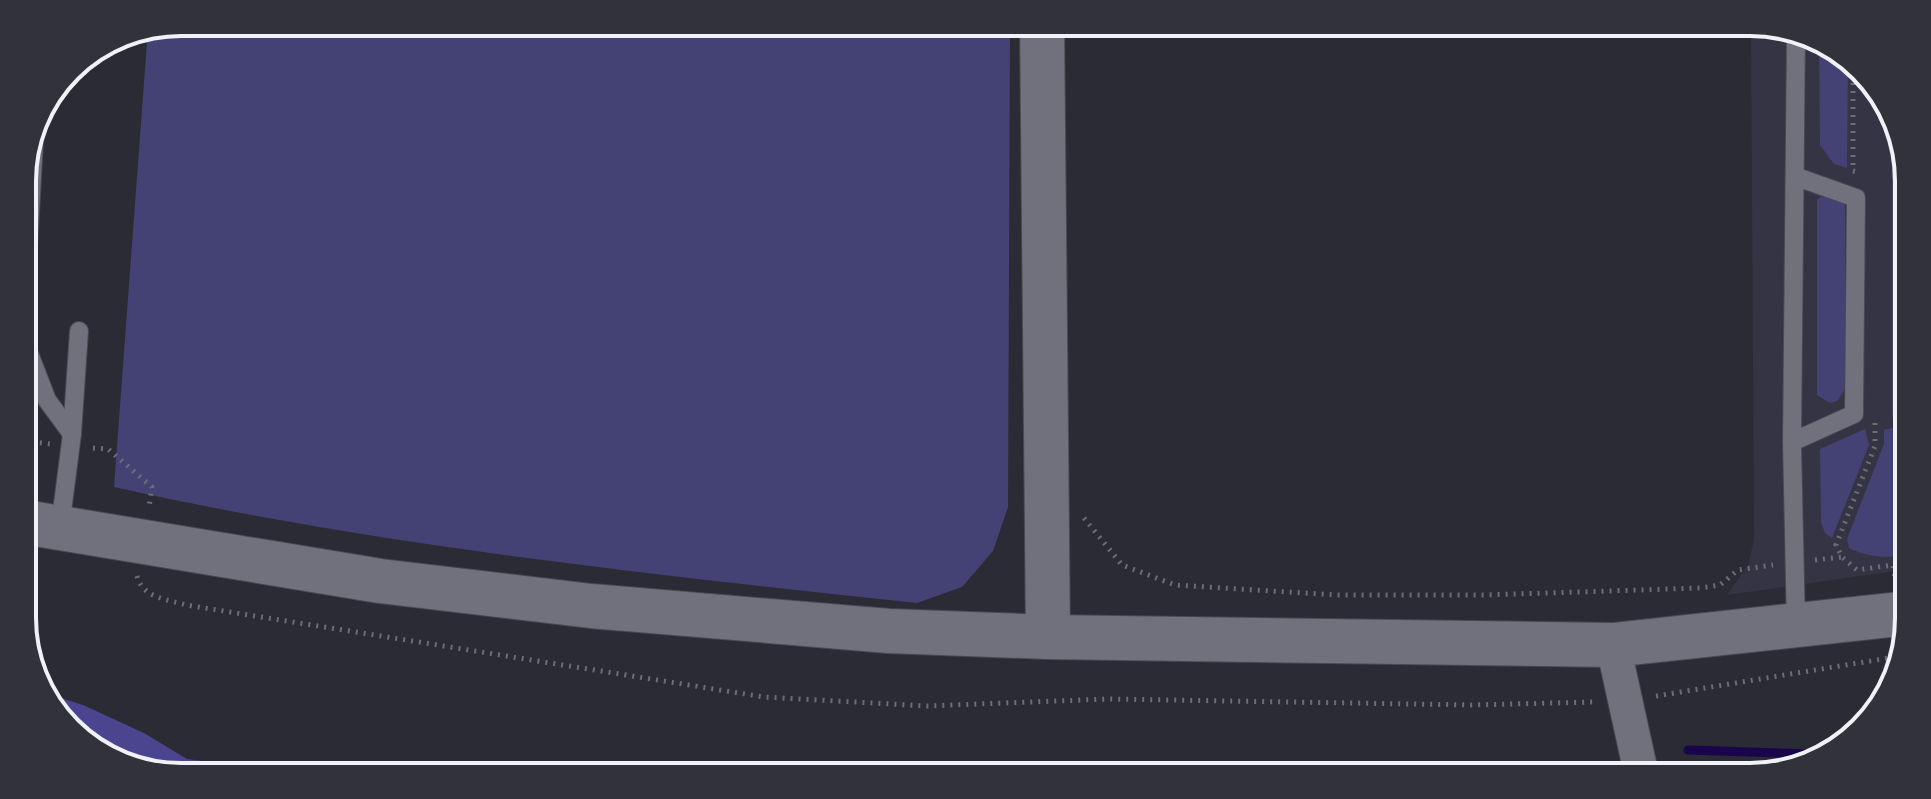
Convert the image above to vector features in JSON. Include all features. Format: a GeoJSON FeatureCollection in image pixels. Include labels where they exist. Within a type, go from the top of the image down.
{"type":"FeatureCollection","features":[{"type":"Feature","properties":{"kind":"main road"},"geometry":{"type":"LineString","coordinates":[[1042,36],[1048,637]]}},
{"type":"Feature","properties":{"kind":"main road"},"geometry":{"type":"LineString","coordinates":[[42,525],[380,581],[591,606],[889,631],[1048,637],[1613,645],[1796,628],[1895,615]]}},
{"type":"Feature","properties":{"kind":"street"},"geometry":{"type":"LineString","coordinates":[[1613,645],[1639,763]]}},
{"type":"Feature","properties":{"kind":"lane"},"geometry":{"type":"LineString","coordinates":[[1796,44],[1792,442],[1796,628]]}},
{"type":"Feature","properties":{"kind":"lane"},"geometry":{"type":"LineString","coordinates":[[1792,442],[1854,414],[1856,198],[1797,177]]}},
{"type":"Feature","properties":{"kind":"lane"},"geometry":{"type":"LineString","coordinates":[[42,525],[72,434],[79,331]]}},
{"type":"Feature","properties":{"kind":"lane"},"geometry":{"type":"LineString","coordinates":[[36,372],[47,400],[72,434]]}},
{"type":"Feature","properties":{"kind":"path"},"geometry":{"type":"LineString","coordinates":[[1081,514],[1122,565],[1175,585],[1336,595],[1485,595],[1700,588],[1720,585],[1738,570]]}},
{"type":"Feature","properties":{"kind":"shaded area"},"geometry":{"type":"Polygon","coordinates":[[[181,36],[1010,36],[1008,507],[993,551],[962,587],[917,603],[614,569],[313,526],[114,487],[147,40],[181,36]]]}},
{"type":"Feature","properties":{"kind":"shaded area"},"geometry":{"type":"Polygon","coordinates":[[[1751,36],[1796,44],[1814,51],[1845,72],[1859,86],[1880,117],[1890,144],[1895,181],[1895,571],[1727,595],[1748,565],[1754,540],[1751,36]]]}},
{"type":"Feature","properties":{"kind":"shaded area"},"geometry":{"type":"Polygon","coordinates":[[[1819,54],[1848,75],[1847,168],[1834,164],[1820,145],[1819,54]]]}},
{"type":"Feature","properties":{"kind":"shaded area"},"geometry":{"type":"Polygon","coordinates":[[[1823,195],[1839,198],[1845,205],[1845,389],[1837,401],[1830,403],[1817,395],[1817,200],[1823,195]]]}},
{"type":"Feature","properties":{"kind":"shaded area"},"geometry":{"type":"Polygon","coordinates":[[[1895,427],[1893,557],[1856,551],[1849,548],[1847,539],[1884,444],[1884,430],[1895,427]]]}},
{"type":"Feature","properties":{"kind":"shaded area"},"geometry":{"type":"Polygon","coordinates":[[[1865,429],[1869,445],[1832,538],[1825,533],[1821,522],[1820,449],[1865,429]]]}},
{"type":"Feature","properties":{"kind":"shaded area"},"geometry":{"type":"Polygon","coordinates":[[[61,698],[144,733],[187,759],[217,763],[162,762],[117,748],[86,727],[61,698]]]}},
{"type":"Feature","properties":{"kind":"waterway"},"geometry":{"type":"LineString","coordinates":[[1688,750],[1800,754]]}}]}
